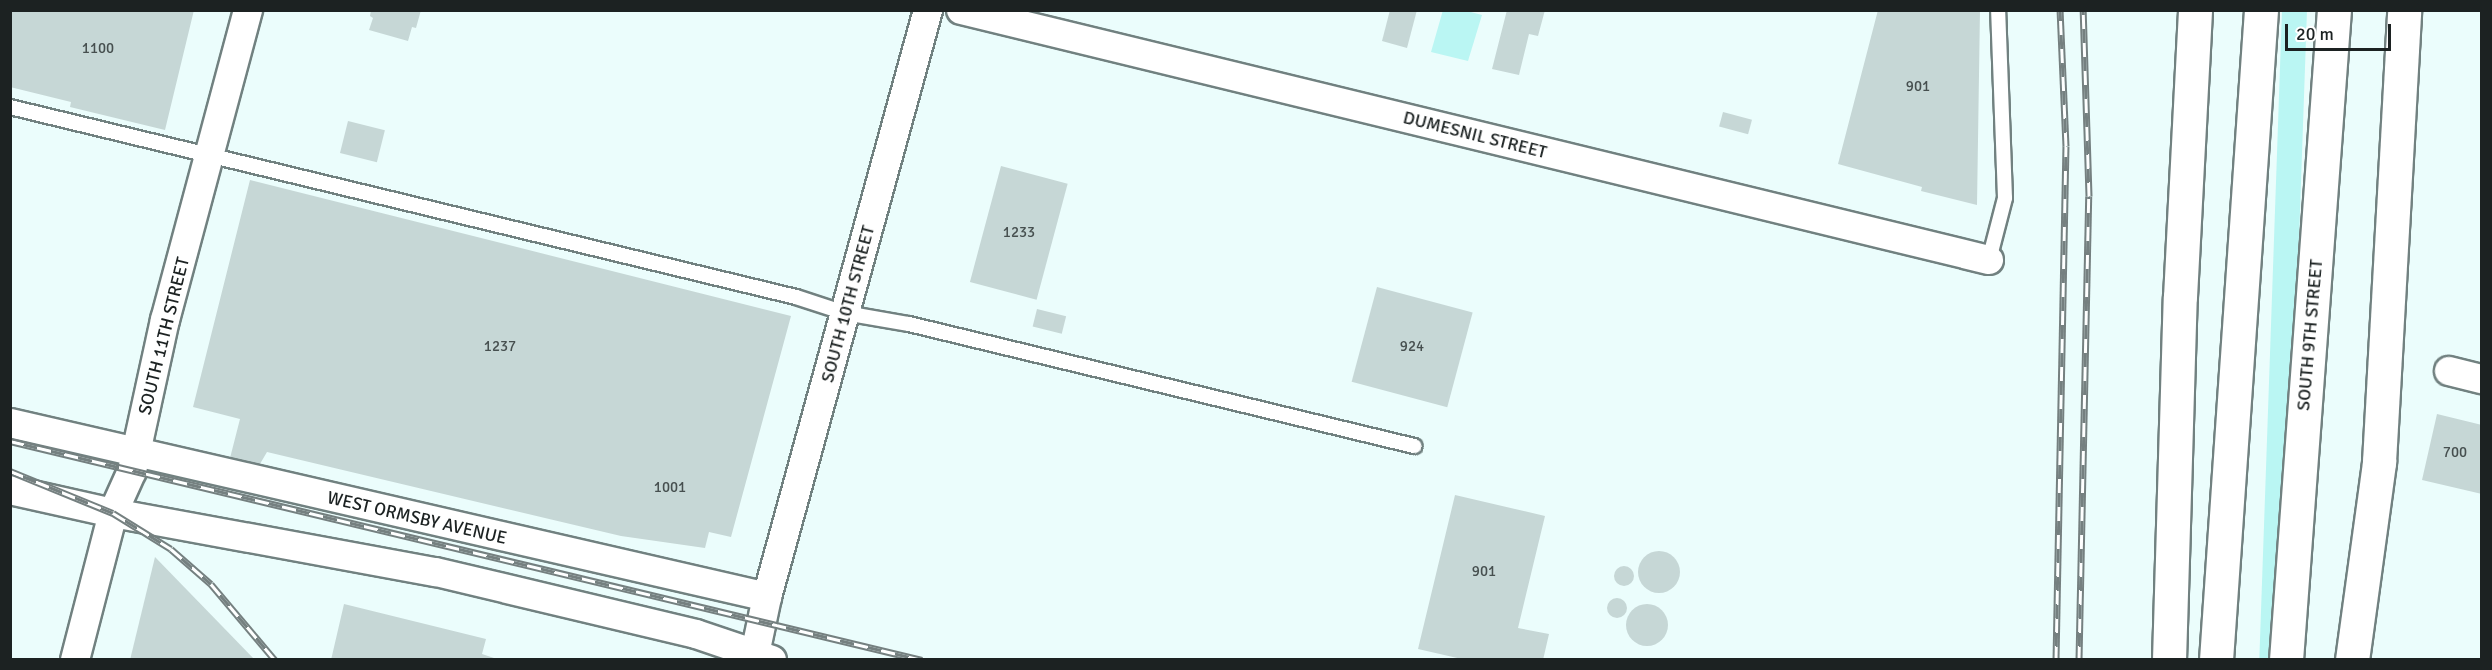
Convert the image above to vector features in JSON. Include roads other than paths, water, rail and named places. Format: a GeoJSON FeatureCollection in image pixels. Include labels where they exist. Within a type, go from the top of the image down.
{"type":"FeatureCollection","features":[{"type":"Feature","properties":{"kind":"main road"},"geometry":{"type":"LineString","coordinates":[[2169,660],[2180,297],[2195,10]]}},
{"type":"Feature","properties":{"kind":"main road"},"geometry":{"type":"LineString","coordinates":[[2216,660],[2261,10]]}},
{"type":"Feature","properties":{"kind":"main road","name":"SOUTH 9TH STREET"},"geometry":{"type":"LineString","coordinates":[[2286,660],[2334,10]]}},
{"type":"Feature","properties":{"kind":"main road"},"geometry":{"type":"LineString","coordinates":[[2352,660],[2379,462],[2404,10]]}},
{"type":"Feature","properties":{"kind":"street","name":"SOUTH 11TH STREET"},"geometry":{"type":"LineString","coordinates":[[75,660],[113,513],[132,471],[165,320],[248,10]]}},
{"type":"Feature","properties":{"kind":"street","name":"SOUTH 10TH STREET"},"geometry":{"type":"LineString","coordinates":[[768,597],[928,10]]}},
{"type":"Feature","properties":{"kind":"street","name":"DUMESNIL STREET"},"geometry":{"type":"LineString","coordinates":[[961,10],[1989,260]]}},
{"type":"Feature","properties":{"kind":"street"},"geometry":{"type":"LineString","coordinates":[[2449,371],[2481,379]]}},
{"type":"Feature","properties":{"kind":"street","name":"WEST ORMSBY AVENUE"},"geometry":{"type":"LineString","coordinates":[[10,423],[768,597]]}},
{"type":"Feature","properties":{"kind":"street"},"geometry":{"type":"LineString","coordinates":[[10,490],[113,513],[436,572],[696,634],[760,658],[768,597]]}},
{"type":"Feature","properties":{"kind":"lane"},"geometry":{"type":"LineString","coordinates":[[1989,260],[2005,198],[1998,10]]}},
{"type":"Feature","properties":{"kind":"lane"},"geometry":{"type":"LineString","coordinates":[[10,107],[785,294],[845,313],[909,324],[1414,446]]}},
{"type":"Feature","properties":{"kind":"railway"},"geometry":{"type":"LineString","coordinates":[[2056,660],[2066,146],[2060,10]]}},
{"type":"Feature","properties":{"kind":"railway"},"geometry":{"type":"LineString","coordinates":[[2079,660],[2089,196],[2083,10]]}},
{"type":"Feature","properties":{"kind":"railway"},"geometry":{"type":"LineString","coordinates":[[10,441],[922,660]]}},
{"type":"Feature","properties":{"kind":"railway"},"geometry":{"type":"LineString","coordinates":[[10,471],[113,513],[171,549],[211,584],[275,660]]}}]}
